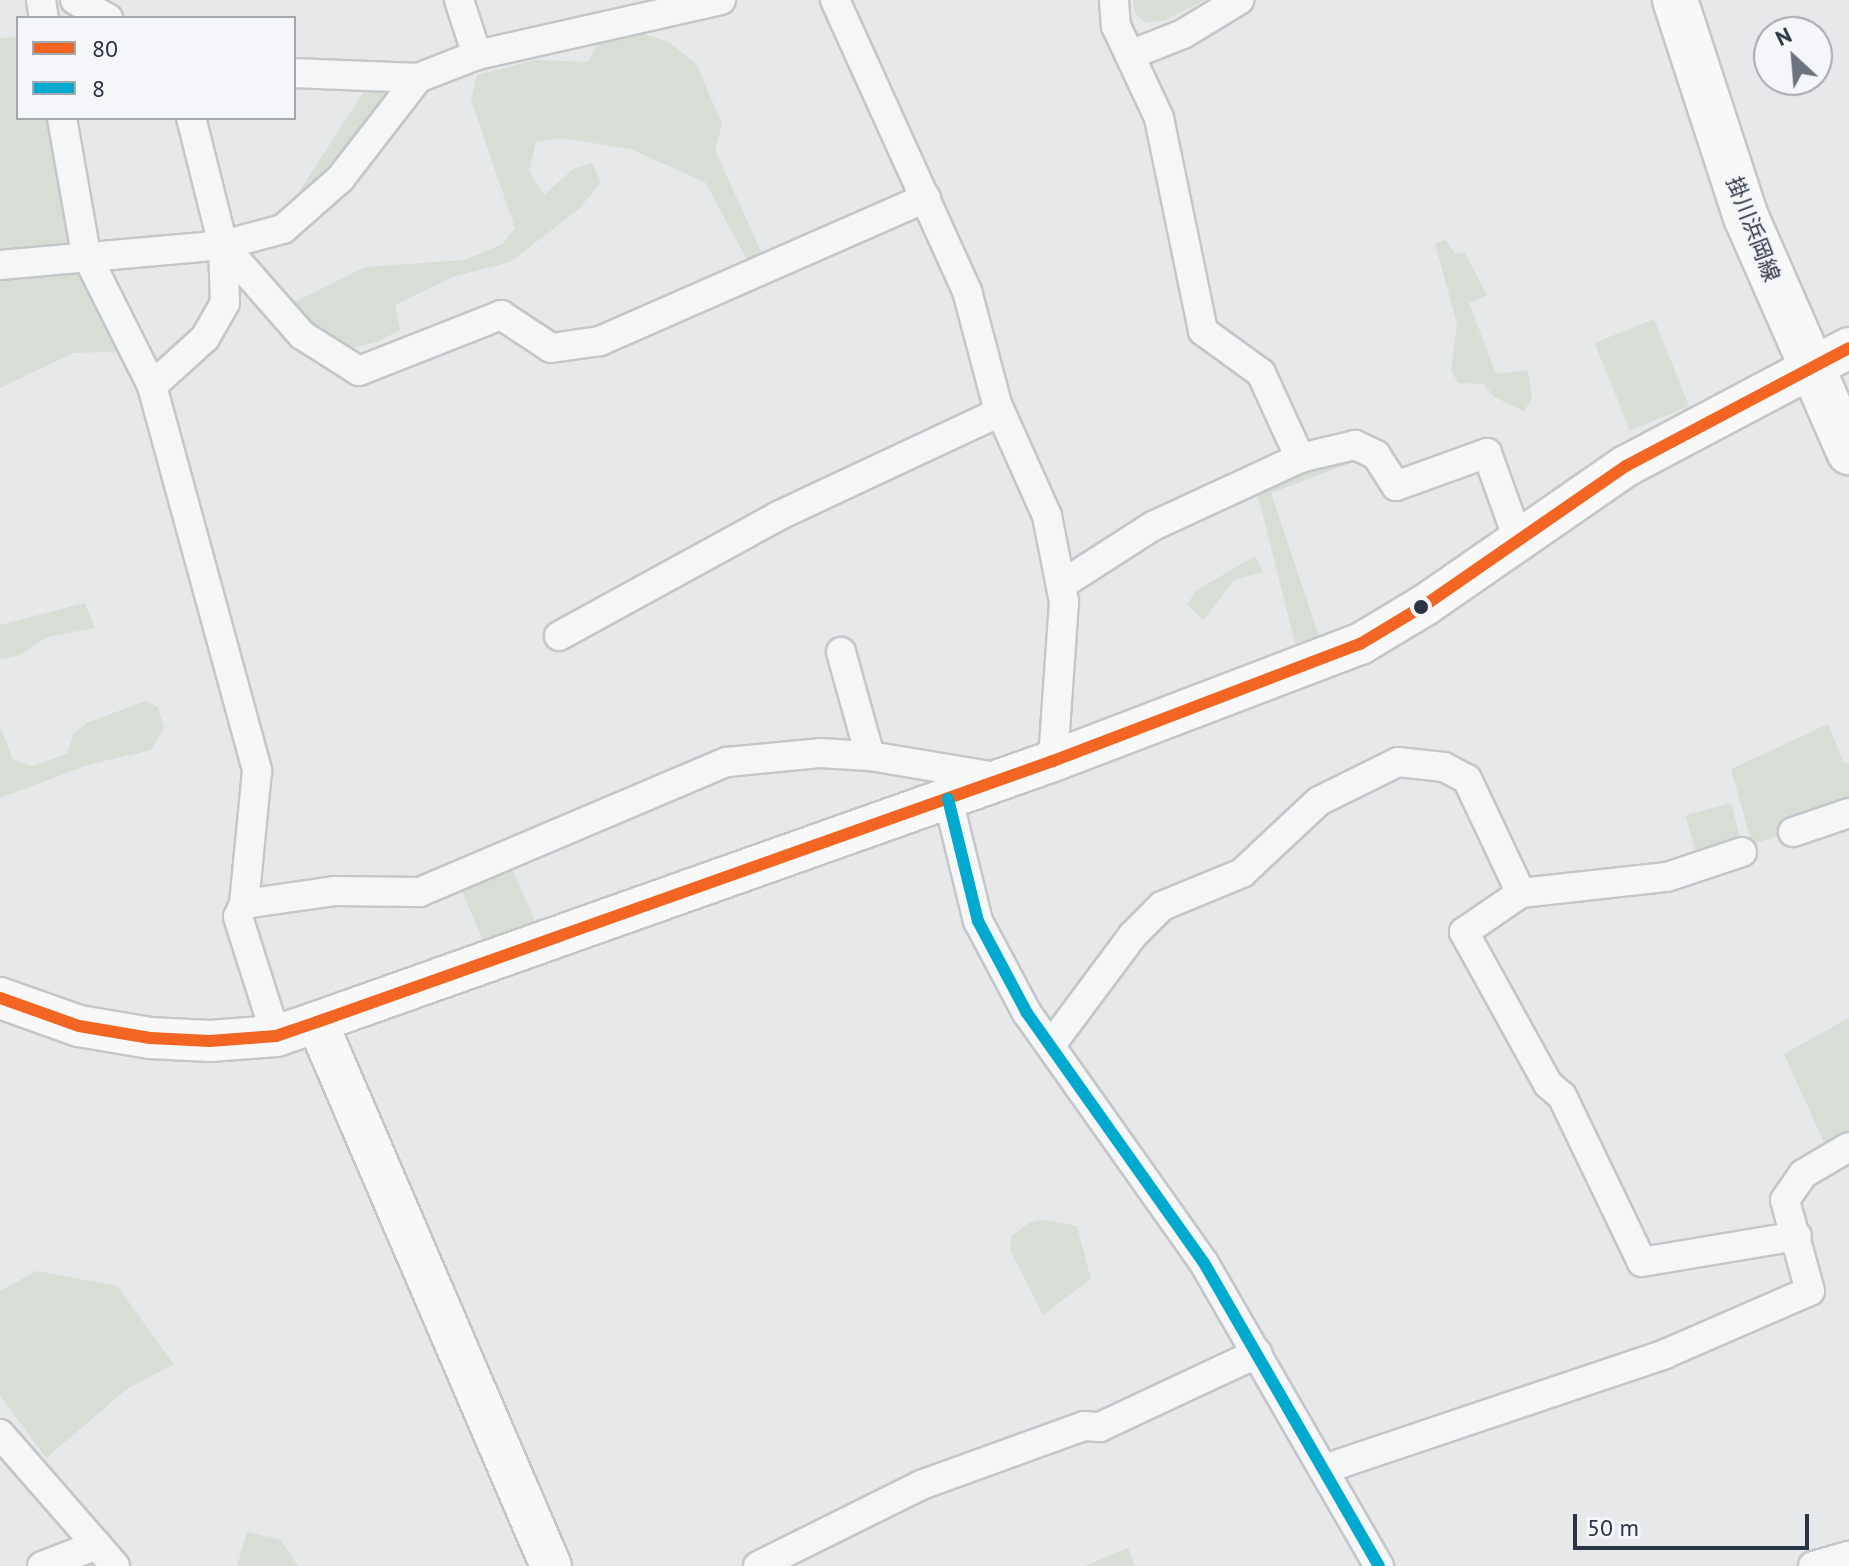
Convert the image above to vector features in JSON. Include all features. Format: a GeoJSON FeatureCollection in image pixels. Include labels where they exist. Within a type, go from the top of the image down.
{"type":"FeatureCollection","features":[{"type":"Feature","properties":{"kind":"main road","name":"掛川浜岡線"},"geometry":{"type":"LineString","coordinates":[[1675,0],[1746,217],[1809,368],[1849,452]]}},
{"type":"Feature","properties":{"kind":"main road"},"geometry":{"type":"LineString","coordinates":[[0,998],[79,1026],[150,1038],[210,1041],[276,1036],[317,1022],[1005,779],[1360,644],[1626,466],[1849,348]]}},
{"type":"Feature","properties":{"kind":"main road"},"geometry":{"type":"LineString","coordinates":[[317,1022],[551,1566]]}},
{"type":"Feature","properties":{"kind":"street"},"geometry":{"type":"LineString","coordinates":[[75,0],[104,16]]}},
{"type":"Feature","properties":{"kind":"street"},"geometry":{"type":"LineString","coordinates":[[459,0],[477,55]]}},
{"type":"Feature","properties":{"kind":"street"},"geometry":{"type":"LineString","coordinates":[[296,73],[418,78],[477,55],[721,0]]}},
{"type":"Feature","properties":{"kind":"street"},"geometry":{"type":"LineString","coordinates":[[835,0],[967,291],[1000,412],[1047,516],[1061,585],[1053,761]]}},
{"type":"Feature","properties":{"kind":"street"},"geometry":{"type":"LineString","coordinates":[[1114,0],[1116,26],[1159,118],[1203,331],[1261,373],[1300,458]]}},
{"type":"Feature","properties":{"kind":"street"},"geometry":{"type":"LineString","coordinates":[[1130,55],[1183,34],[1239,0]]}},
{"type":"Feature","properties":{"kind":"street"},"geometry":{"type":"LineString","coordinates":[[0,265],[86,254],[223,245],[283,229],[340,179],[418,78]]}},
{"type":"Feature","properties":{"kind":"street"},"geometry":{"type":"LineString","coordinates":[[62,120],[86,254],[152,386],[257,771],[244,904],[238,917],[276,1036]]}},
{"type":"Feature","properties":{"kind":"street"},"geometry":{"type":"LineString","coordinates":[[152,386],[205,338],[225,303],[223,245],[192,120]]}},
{"type":"Feature","properties":{"kind":"street"},"geometry":{"type":"LineString","coordinates":[[223,245],[302,335],[359,371],[501,315],[551,348],[600,341],[926,198]]}},
{"type":"Feature","properties":{"kind":"street"},"geometry":{"type":"LineString","coordinates":[[559,636],[778,516],[1000,412]]}},
{"type":"Feature","properties":{"kind":"street"},"geometry":{"type":"LineString","coordinates":[[1061,585],[1153,526],[1300,458],[1355,445],[1376,455],[1396,486],[1487,453],[1518,539]]}},
{"type":"Feature","properties":{"kind":"street"},"geometry":{"type":"LineString","coordinates":[[841,652],[870,756]]}},
{"type":"Feature","properties":{"kind":"street"},"geometry":{"type":"LineString","coordinates":[[244,904],[334,891],[420,892],[727,762],[820,753],[870,756],[1005,779]]}},
{"type":"Feature","properties":{"kind":"street"},"geometry":{"type":"LineString","coordinates":[[1051,1045],[1133,935],[1162,906],[1242,873],[1319,801],[1398,762],[1444,767],[1467,779],[1521,893]]}},
{"type":"Feature","properties":{"kind":"street"},"geometry":{"type":"LineString","coordinates":[[948,799],[978,921],[1027,1013],[1204,1263],[1379,1566]]}},
{"type":"Feature","properties":{"kind":"street"},"geometry":{"type":"LineString","coordinates":[[1793,832],[1849,813]]}},
{"type":"Feature","properties":{"kind":"street"},"geometry":{"type":"LineString","coordinates":[[1742,852],[1667,877],[1521,893],[1464,932],[1548,1084],[1562,1096],[1642,1262],[1797,1236]]}},
{"type":"Feature","properties":{"kind":"street"},"geometry":{"type":"LineString","coordinates":[[1324,1469],[1665,1354],[1810,1291],[1785,1200],[1803,1174],[1849,1147]]}},
{"type":"Feature","properties":{"kind":"street"},"geometry":{"type":"LineString","coordinates":[[758,1566],[921,1485],[1084,1426],[1100,1427],[1258,1353]]}},
{"type":"Feature","properties":{"kind":"street"},"geometry":{"type":"LineString","coordinates":[[0,1434],[106,1555]]}},
{"type":"Feature","properties":{"kind":"street"},"geometry":{"type":"LineString","coordinates":[[42,1566],[106,1555]]}},
{"type":"Feature","properties":{"kind":"street"},"geometry":{"type":"LineString","coordinates":[[1813,1566],[1849,1556]]}},
{"type":"Feature","properties":{"kind":"shaded area"},"geometry":{"type":"Polygon","coordinates":[[[1133,0],[1205,0],[1165,20],[1146,23],[1135,13],[1133,0]]]}},
{"type":"Feature","properties":{"kind":"shaded area"},"geometry":{"type":"Polygon","coordinates":[[[638,32],[669,42],[697,65],[722,124],[715,150],[764,258],[750,265],[705,182],[630,149],[561,138],[536,142],[529,171],[544,195],[573,169],[592,163],[601,182],[579,209],[510,262],[455,276],[395,305],[400,330],[377,342],[339,351],[281,309],[365,267],[464,260],[503,244],[515,228],[471,100],[477,75],[535,60],[588,62],[598,43],[638,32]]]}},
{"type":"Feature","properties":{"kind":"shaded area"},"geometry":{"type":"Polygon","coordinates":[[[16,37],[16,120],[58,120],[77,255],[139,351],[73,353],[0,388],[0,38],[16,37]]]}},
{"type":"Feature","properties":{"kind":"shaded area"},"geometry":{"type":"Polygon","coordinates":[[[371,81],[409,82],[337,176],[278,224],[371,81]]]}},
{"type":"Feature","properties":{"kind":"shaded area"},"geometry":{"type":"Polygon","coordinates":[[[1446,240],[1455,254],[1465,253],[1487,295],[1469,303],[1496,374],[1528,370],[1532,399],[1524,411],[1494,397],[1484,384],[1458,383],[1451,370],[1457,324],[1435,244],[1446,240]]]}},
{"type":"Feature","properties":{"kind":"shaded area"},"geometry":{"type":"Polygon","coordinates":[[[1654,319],[1689,406],[1630,430],[1595,343],[1654,319]]]}},
{"type":"Feature","properties":{"kind":"shaded area"},"geometry":{"type":"Polygon","coordinates":[[[1357,449],[1359,460],[1271,493],[1320,639],[1296,647],[1255,484],[1357,449]]]}},
{"type":"Feature","properties":{"kind":"shaded area"},"geometry":{"type":"Polygon","coordinates":[[[1255,556],[1263,572],[1234,580],[1203,620],[1187,604],[1197,590],[1255,556]]]}},
{"type":"Feature","properties":{"kind":"shaded area"},"geometry":{"type":"Polygon","coordinates":[[[85,603],[95,628],[47,637],[20,655],[0,659],[0,625],[85,603]]]}},
{"type":"Feature","properties":{"kind":"shaded area"},"geometry":{"type":"Polygon","coordinates":[[[145,701],[158,707],[164,728],[151,750],[88,765],[0,798],[0,726],[13,760],[32,766],[67,754],[74,733],[87,723],[145,701]]]}},
{"type":"Feature","properties":{"kind":"shaded area"},"geometry":{"type":"Polygon","coordinates":[[[1828,724],[1844,763],[1849,763],[1849,814],[1752,844],[1731,769],[1828,724]]]}},
{"type":"Feature","properties":{"kind":"shaded area"},"geometry":{"type":"Polygon","coordinates":[[[1731,803],[1743,847],[1698,860],[1686,815],[1731,803]]]}},
{"type":"Feature","properties":{"kind":"shaded area"},"geometry":{"type":"Polygon","coordinates":[[[507,858],[537,925],[486,947],[457,880],[507,858]]]}},
{"type":"Feature","properties":{"kind":"shaded area"},"geometry":{"type":"Polygon","coordinates":[[[1849,1018],[1849,1133],[1827,1149],[1784,1054],[1849,1018]]]}},
{"type":"Feature","properties":{"kind":"shaded area"},"geometry":{"type":"Polygon","coordinates":[[[1044,1220],[1077,1226],[1091,1279],[1043,1315],[1010,1250],[1011,1236],[1029,1223],[1044,1220]]]}},
{"type":"Feature","properties":{"kind":"shaded area"},"geometry":{"type":"Polygon","coordinates":[[[37,1271],[117,1286],[174,1364],[127,1389],[46,1458],[0,1395],[0,1291],[37,1271]]]}},
{"type":"Feature","properties":{"kind":"shaded area"},"geometry":{"type":"Polygon","coordinates":[[[247,1532],[280,1539],[298,1566],[237,1566],[247,1532]]]}},
{"type":"Feature","properties":{"kind":"shaded area"},"geometry":{"type":"Polygon","coordinates":[[[1128,1548],[1135,1566],[1085,1566],[1128,1548]]]}},
{"type":"Feature","properties":{"kind":"transit line","name":"80"},"geometry":{"type":"LineString","coordinates":[[0,998],[79,1026],[150,1038],[210,1041],[276,1036],[317,1022],[1053,761],[1360,644],[1425,605],[1626,466],[1849,348]]}},
{"type":"Feature","properties":{"kind":"transit line","name":"8"},"geometry":{"type":"LineString","coordinates":[[948,799],[978,921],[1027,1013],[1204,1263],[1379,1566]]}}]}
